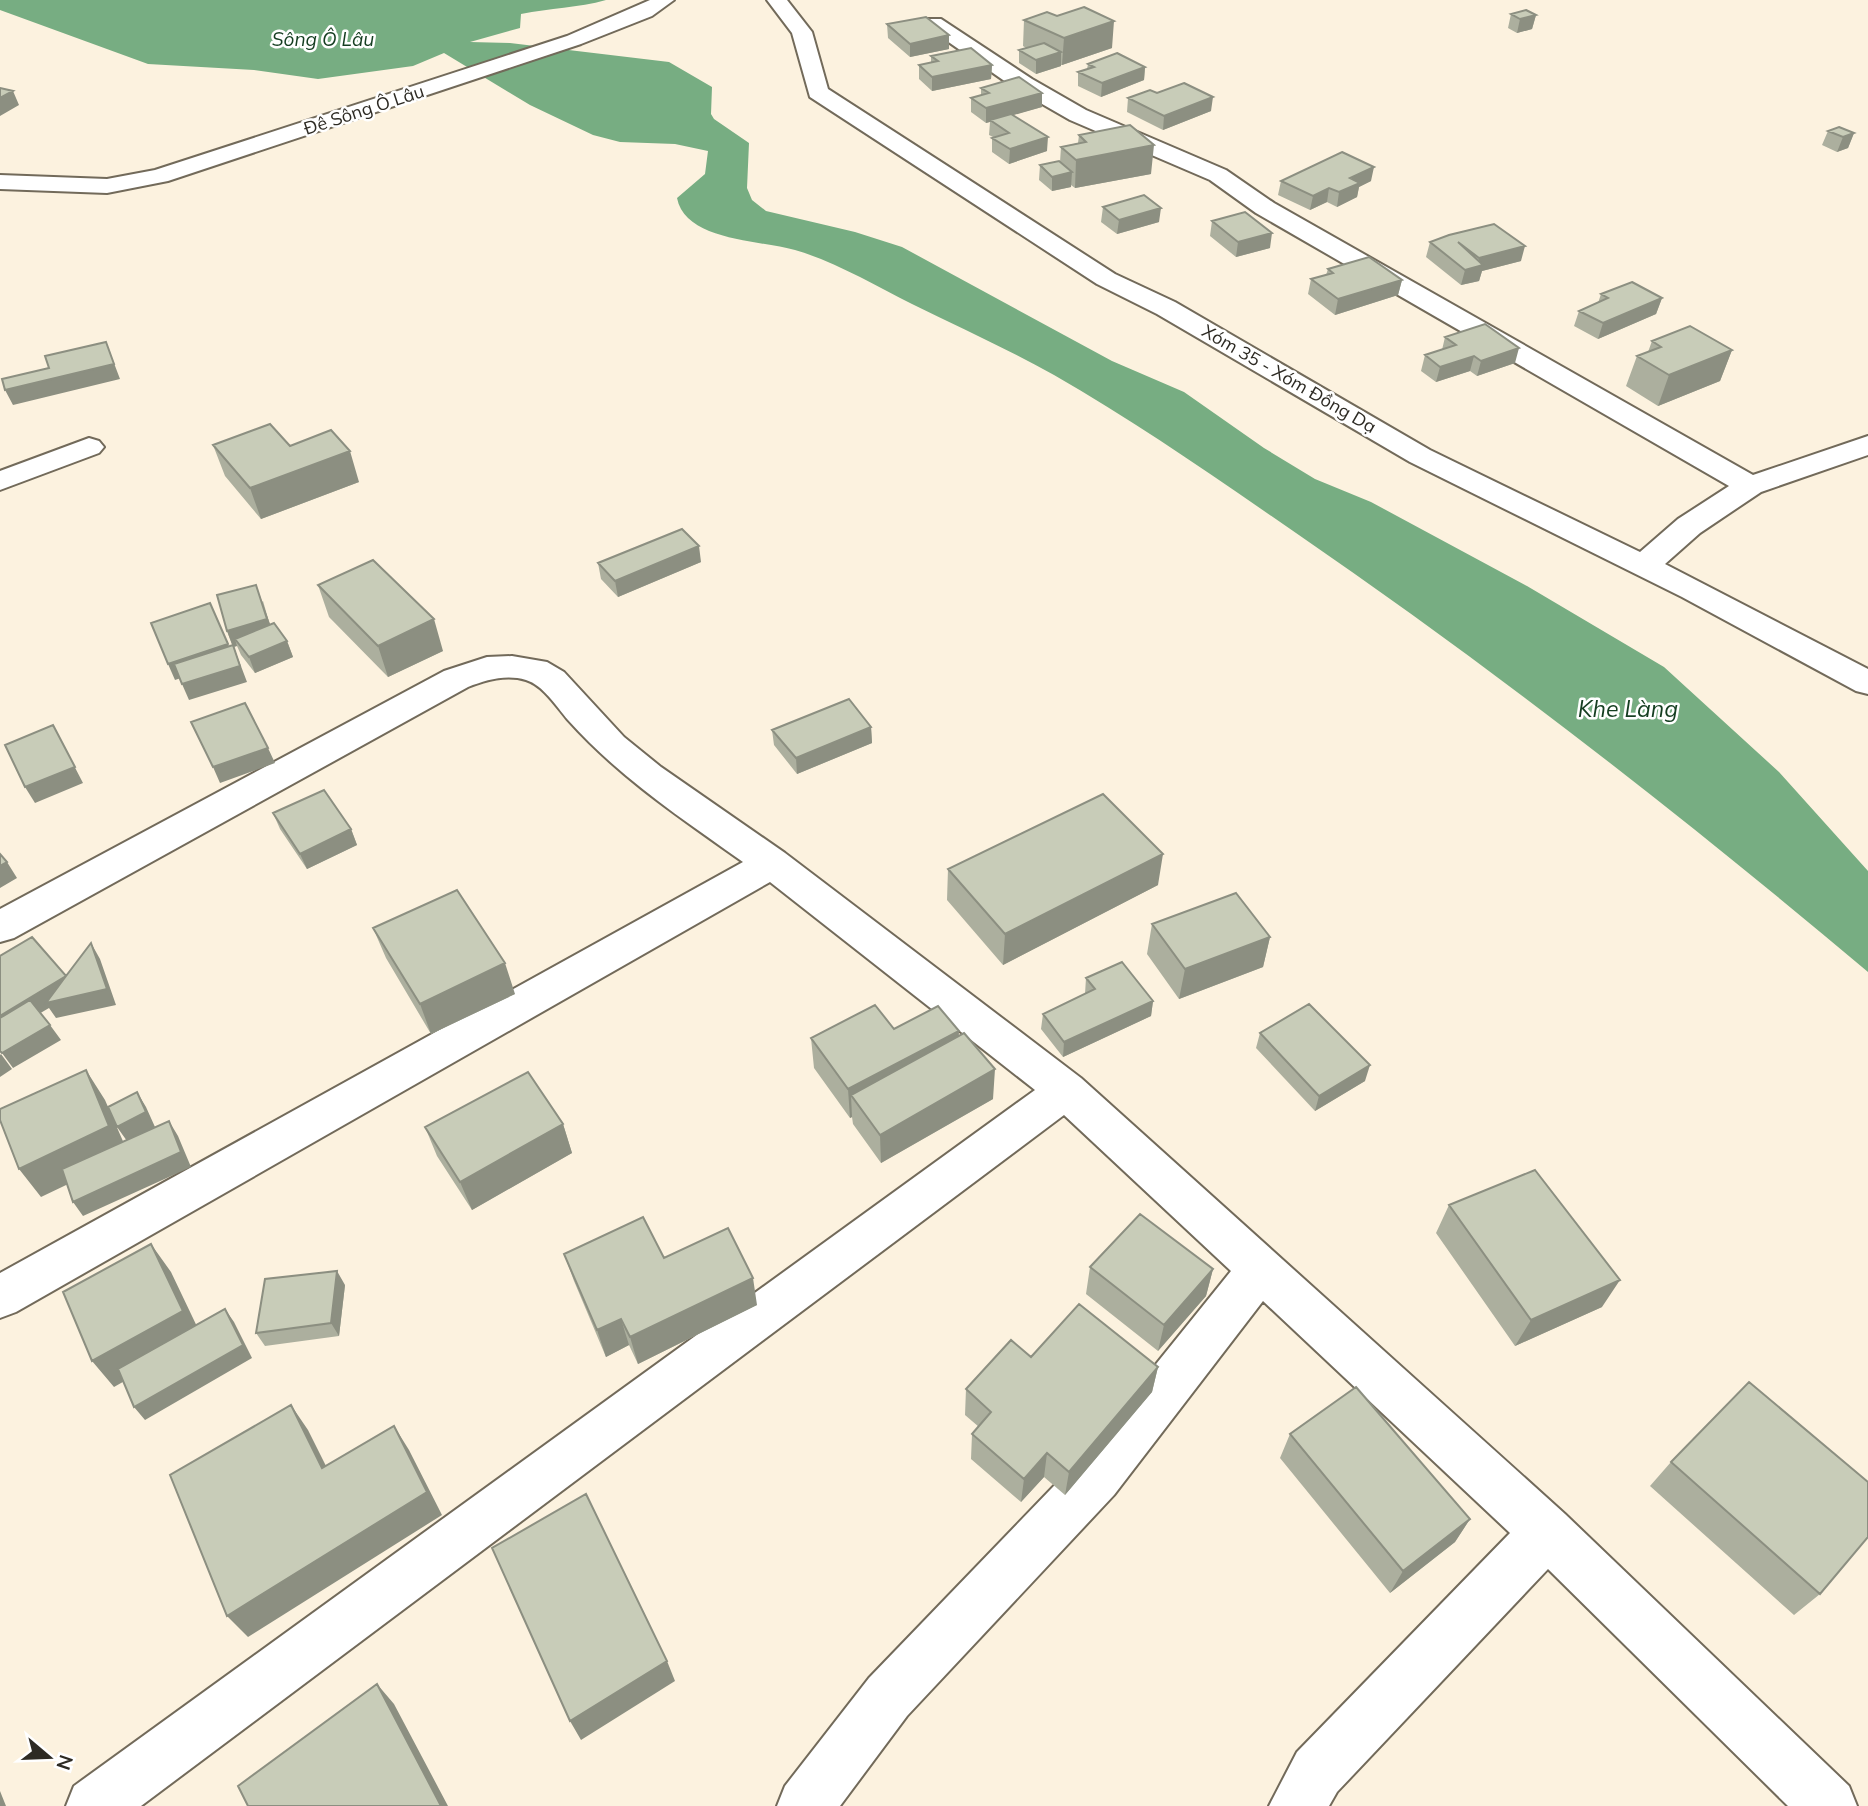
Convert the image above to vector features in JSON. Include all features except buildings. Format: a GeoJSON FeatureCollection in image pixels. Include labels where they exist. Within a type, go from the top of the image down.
{"type":"FeatureCollection","features":[{"type":"Feature","properties":{"kind":"street","name":"Đê Sông Ô Lâu"},"geometry":{"type":"LineString","coordinates":[[0,182],[107,186],[160,176],[574,40],[645,12],[664,0]]}},
{"type":"Feature","properties":{"kind":"street","name":"Xóm 35 - Xóm Đồng Dạ"},"geometry":{"type":"LineString","coordinates":[[777,0],[802,32],[818,92],[1106,279],[1166,308],[1420,456],[1644,565],[1868,683]]}},
{"type":"Feature","properties":{"kind":"street"},"geometry":{"type":"LineString","coordinates":[[934,23],[1024,84],[1078,115],[1218,175],[1265,208],[1750,486]]}},
{"type":"Feature","properties":{"kind":"street"},"geometry":{"type":"LineString","coordinates":[[1644,565],[1689,526],[1750,486],[1868,445]]}},
{"type":"Feature","properties":{"kind":"street"},"geometry":{"type":"LineString","coordinates":[[0,481],[89,447]]}},
{"type":"Feature","properties":{"kind":"street"},"geometry":{"type":"LineString","coordinates":[[0,927],[456,679],[487,668],[535,670],[552,680],[612,746],[648,776],[772,863],[1066,1090],[1547,1532],[1829,1806]]}},
{"type":"Feature","properties":{"kind":"street"},"geometry":{"type":"LineString","coordinates":[[0,1297],[772,863]]}},
{"type":"Feature","properties":{"kind":"street"},"geometry":{"type":"LineString","coordinates":[[94,1806],[1066,1090]]}},
{"type":"Feature","properties":{"kind":"street"},"geometry":{"type":"LineString","coordinates":[[805,1806],[888,1698],[1096,1478],[1262,1269]]}},
{"type":"Feature","properties":{"kind":"street"},"geometry":{"type":"LineString","coordinates":[[1297,1806],[1317,1772],[1547,1532]]}},
{"type":"Feature","properties":{"kind":"water","name":"Khe Làng"},"geometry":{"type":"Polygon","coordinates":[[[0,0],[606,0],[521,14],[520,28],[470,42],[510,43],[669,62],[712,87],[711,114],[714,119],[749,143],[747,188],[752,200],[766,211],[855,232],[902,247],[1112,361],[1184,392],[1264,448],[1315,479],[1371,502],[1527,586],[1664,667],[1779,772],[1868,871],[1868,972],[1729,857],[1587,745],[1443,637],[1236,492],[1085,393],[1002,347],[840,267],[795,250],[709,231],[694,223],[683,212],[677,198],[705,174],[708,151],[675,144],[620,142],[593,135],[530,105],[444,53],[413,66],[318,79],[254,70],[148,64],[0,10],[0,0]]]}},
{"type":"Feature","properties":{"kind":"water label","name":"Sông Ô Lâu"},"geometry":{"type":"Point","coordinates":[323,39]}}]}
